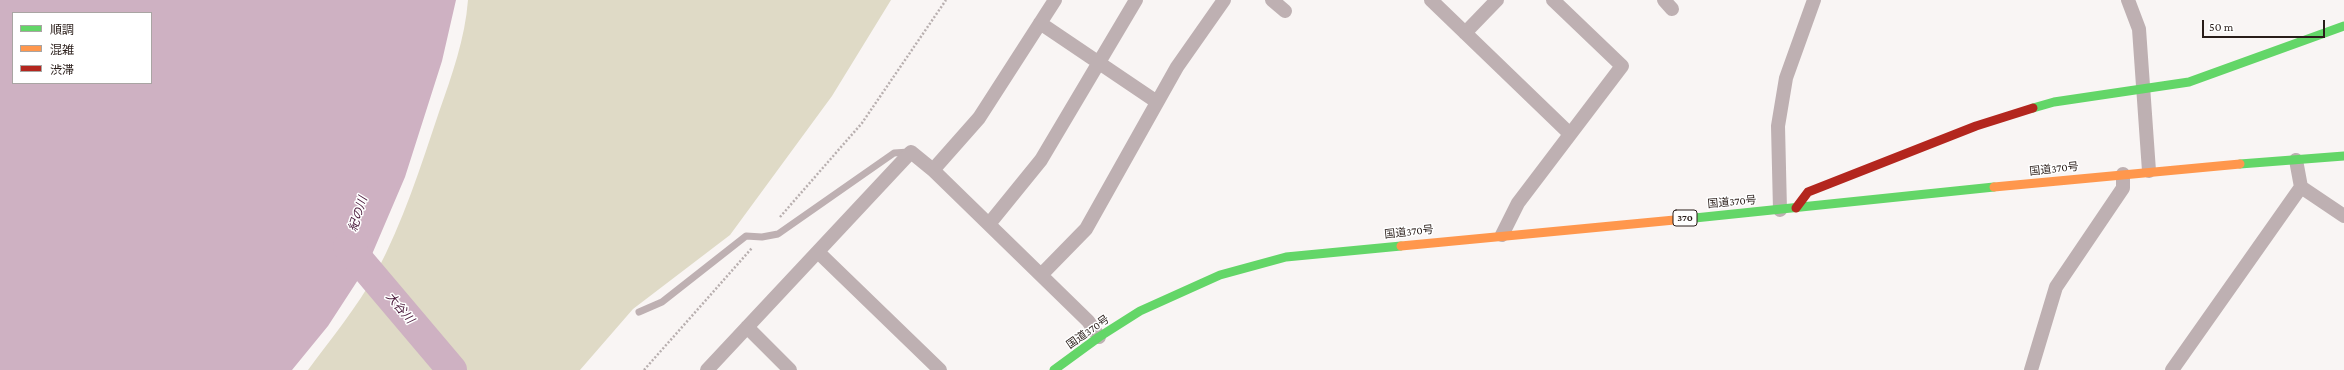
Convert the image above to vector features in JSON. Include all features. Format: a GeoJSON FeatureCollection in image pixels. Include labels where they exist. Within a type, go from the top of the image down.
{"type":"FeatureCollection","features":[{"type":"Feature","properties":{"kind":"main road"},"geometry":{"type":"LineString","coordinates":[[1796,208],[1808,192],[1976,126],[2054,102],[2188,82],[2344,26]]}},
{"type":"Feature","properties":{"kind":"main road","name":"国道370号"},"geometry":{"type":"LineString","coordinates":[[1054,370],[1099,337],[1140,311],[1220,275],[1286,257],[1502,235],[1780,210],[2149,171],[2344,156]]}},
{"type":"Feature","properties":{"kind":"street"},"geometry":{"type":"LineString","coordinates":[[933,170],[979,118],[1055,0]]}},
{"type":"Feature","properties":{"kind":"street"},"geometry":{"type":"LineString","coordinates":[[989,224],[1042,160],[1136,0]]}},
{"type":"Feature","properties":{"kind":"street"},"geometry":{"type":"LineString","coordinates":[[1041,275],[1086,229],[1177,67],[1224,0]]}},
{"type":"Feature","properties":{"kind":"street"},"geometry":{"type":"LineString","coordinates":[[1272,0],[1285,11]]}},
{"type":"Feature","properties":{"kind":"street"},"geometry":{"type":"LineString","coordinates":[[1431,0],[1570,134]]}},
{"type":"Feature","properties":{"kind":"street"},"geometry":{"type":"LineString","coordinates":[[1465,33],[1497,0]]}},
{"type":"Feature","properties":{"kind":"street"},"geometry":{"type":"LineString","coordinates":[[1502,235],[1518,203],[1622,66],[1555,0]]}},
{"type":"Feature","properties":{"kind":"street"},"geometry":{"type":"LineString","coordinates":[[1780,210],[1778,126],[1784,85],[1814,0]]}},
{"type":"Feature","properties":{"kind":"street"},"geometry":{"type":"LineString","coordinates":[[2128,0],[2139,29],[2149,171]]}},
{"type":"Feature","properties":{"kind":"street"},"geometry":{"type":"LineString","coordinates":[[1040,23],[1157,102]]}},
{"type":"Feature","properties":{"kind":"street"},"geometry":{"type":"LineString","coordinates":[[707,370],[911,152],[933,170],[1088,321],[1099,337]]}},
{"type":"Feature","properties":{"kind":"street"},"geometry":{"type":"LineString","coordinates":[[2296,160],[2301,187],[2344,216]]}},
{"type":"Feature","properties":{"kind":"street"},"geometry":{"type":"LineString","coordinates":[[2031,370],[2056,287],[2123,188],[2123,174]]}},
{"type":"Feature","properties":{"kind":"street"},"geometry":{"type":"LineString","coordinates":[[2172,370],[2301,187]]}},
{"type":"Feature","properties":{"kind":"street"},"geometry":{"type":"LineString","coordinates":[[818,252],[940,370]]}},
{"type":"Feature","properties":{"kind":"street"},"geometry":{"type":"LineString","coordinates":[[747,327],[785,368]]}},
{"type":"Feature","properties":{"kind":"lane"},"geometry":{"type":"LineString","coordinates":[[639,312],[662,302],[746,236],[762,237],[778,234],[894,152],[911,152]]}},
{"type":"Feature","properties":{"kind":"path"},"geometry":{"type":"LineString","coordinates":[[644,370],[862,123],[946,0]]}},
{"type":"Feature","properties":{"kind":"shaded area"},"geometry":{"type":"Polygon","coordinates":[[[468,0],[891,0],[832,96],[730,235],[633,309],[580,370],[308,370],[344,323],[369,286],[395,234],[418,173],[453,71],[464,29],[468,0]]]}},
{"type":"Feature","properties":{"kind":"water","name":"紀の川"},"geometry":{"type":"Polygon","coordinates":[[[0,0],[456,0],[442,61],[405,177],[367,266],[328,326],[292,370],[0,370],[0,0]]]}},
{"type":"Feature","properties":{"kind":"waterway","name":"大谷川"},"geometry":{"type":"LineString","coordinates":[[348,247],[452,370]]}},
{"type":"Feature","properties":{"kind":"traffic: fast"},"geometry":{"type":"LineString","coordinates":[[2033,108],[2054,102],[2189,82],[2344,26]]}},
{"type":"Feature","properties":{"kind":"traffic: fast"},"geometry":{"type":"LineString","coordinates":[[2240,164],[2344,156]]}},
{"type":"Feature","properties":{"kind":"traffic: fast"},"geometry":{"type":"LineString","coordinates":[[1685,219],[1994,187]]}},
{"type":"Feature","properties":{"kind":"traffic: fast"},"geometry":{"type":"LineString","coordinates":[[1054,370],[1099,337],[1140,311],[1220,275],[1286,257],[1401,246]]}},
{"type":"Feature","properties":{"kind":"traffic: slow"},"geometry":{"type":"LineString","coordinates":[[1994,187],[2240,164]]}},
{"type":"Feature","properties":{"kind":"traffic: slow"},"geometry":{"type":"LineString","coordinates":[[1401,246],[1685,219]]}},
{"type":"Feature","properties":{"kind":"traffic: jam"},"geometry":{"type":"LineString","coordinates":[[1796,208],[1808,192],[1976,126],[2033,108]]}}]}
